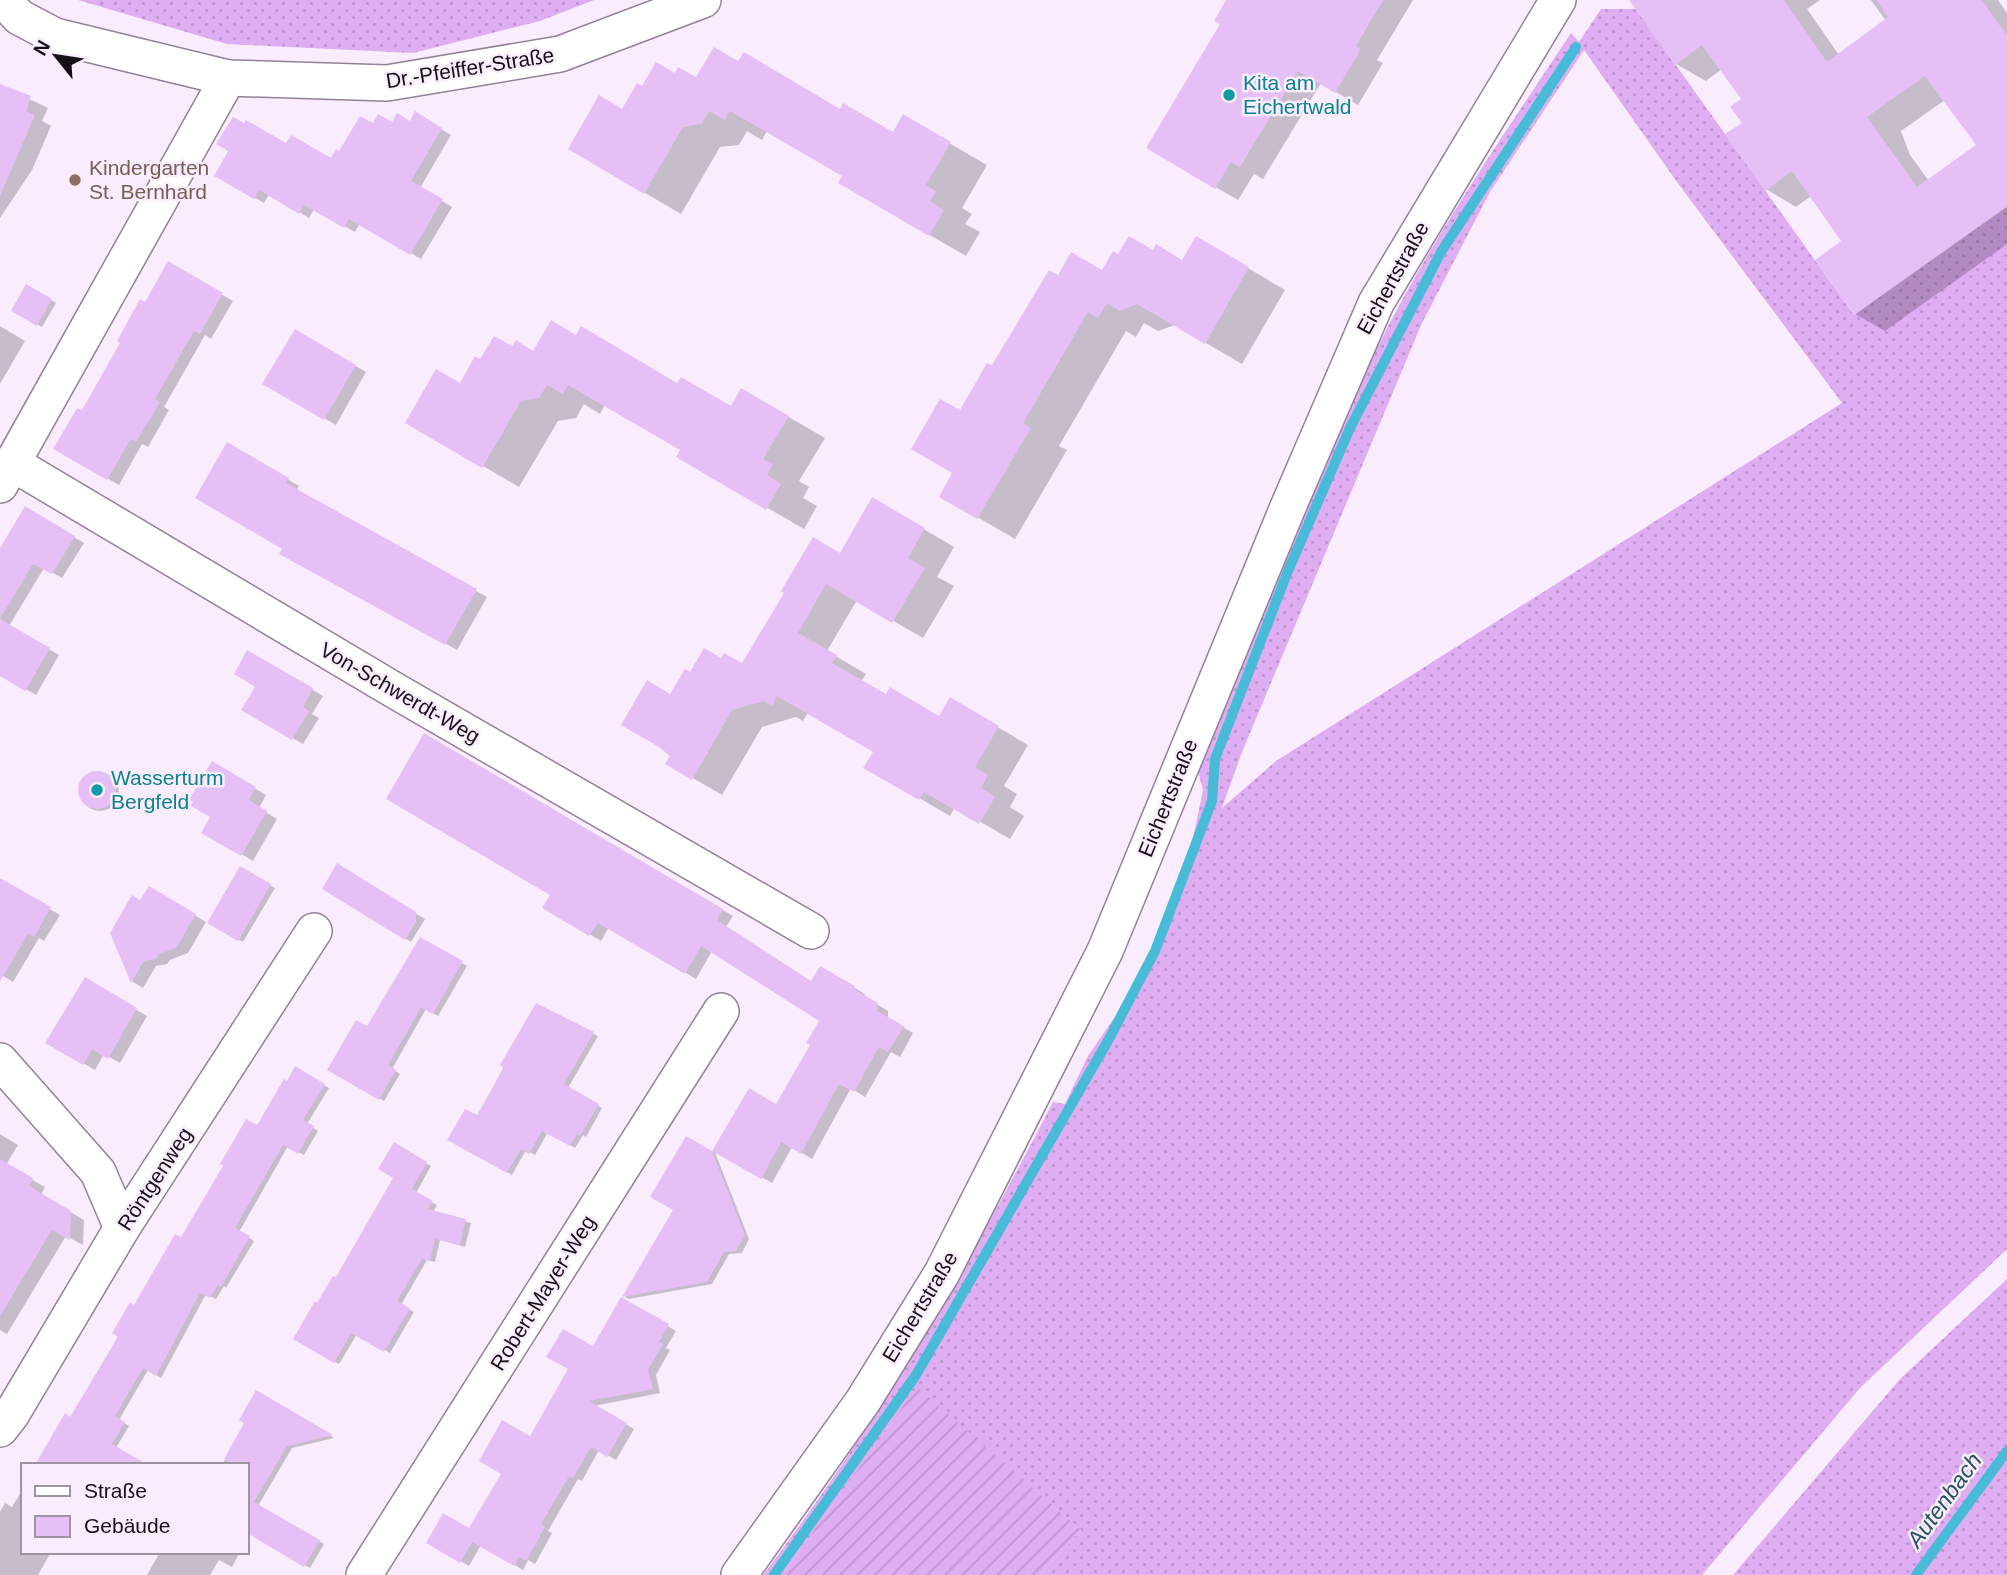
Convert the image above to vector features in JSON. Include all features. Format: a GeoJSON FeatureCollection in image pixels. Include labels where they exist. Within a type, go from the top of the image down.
{"type":"FeatureCollection","features":[{"type":"Feature","properties":{"kind":"street","name":"Dr.-Pfeiffer-Straße"},"geometry":{"type":"LineString","coordinates":[[4,0],[19,17],[55,36],[228,78],[387,83],[560,54],[703,0]]}},
{"type":"Feature","properties":{"kind":"street","name":"Eichertstraße"},"geometry":{"type":"LineString","coordinates":[[739,1575],[863,1401],[949,1261],[1105,951],[1287,507],[1376,303],[1558,0]]}},
{"type":"Feature","properties":{"kind":"street"},"geometry":{"type":"LineString","coordinates":[[6,474],[228,78]]}},
{"type":"Feature","properties":{"kind":"street","name":"Von-Schwerdt-Weg"},"geometry":{"type":"LineString","coordinates":[[6,474],[423,707],[811,931]]}},
{"type":"Feature","properties":{"kind":"street","name":"Röntgenweg"},"geometry":{"type":"LineString","coordinates":[[0,1429],[11,1415],[122,1228],[314,931]]}},
{"type":"Feature","properties":{"kind":"street","name":"Robert-Mayer-Weg"},"geometry":{"type":"LineString","coordinates":[[364,1575],[721,1011]]}},
{"type":"Feature","properties":{"kind":"street"},"geometry":{"type":"LineString","coordinates":[[0,1060],[98,1172],[122,1228]]}},
{"type":"Feature","properties":{"kind":"shaded area"},"geometry":{"type":"Polygon","coordinates":[[[78,0],[594,0],[540,21],[413,53],[227,44],[78,0]]]}},
{"type":"Feature","properties":{"kind":"shaded area"},"geometry":{"type":"Polygon","coordinates":[[[1601,9],[1636,9],[1854,315],[2007,207],[2007,1249],[1860,1388],[1702,1575],[1039,1575],[1081,1530],[917,1388],[782,1575],[763,1575],[882,1404],[988,1224],[1053,1102],[1065,1104],[1088,1056],[1130,995],[1161,932],[1189,858],[1203,790],[1198,771],[1283,559],[1351,402],[1397,309],[1469,188],[1571,33],[1579,42],[1601,9]],[[1584,50],[1490,192],[1422,323],[1242,752],[1222,808],[1276,761],[1842,403],[1677,182],[1584,50]]]}},
{"type":"Feature","properties":{"kind":"shaded area"},"geometry":{"type":"Polygon","coordinates":[[[2007,1279],[2007,1575],[1733,1575],[1900,1379],[2007,1279]]]}},
{"type":"Feature","properties":{"kind":"shaded area"},"geometry":{"type":"Polygon","coordinates":[[[917,1387],[1081,1530],[1039,1575],[782,1575],[917,1387]]]}},
{"type":"Feature","properties":{"kind":"building","name":"Kita am Eichertwald"},"geometry":{"type":"Polygon","coordinates":[[[1226,0],[1383,0],[1356,46],[1361,49],[1335,93],[1298,71],[1240,167],[1231,162],[1215,189],[1146,148],[1220,24],[1214,21],[1226,0]]]}},
{"type":"Feature","properties":{"kind":"building"},"geometry":{"type":"Polygon","coordinates":[[[1629,0],[1784,0],[1827,62],[1888,17],[1876,0],[1982,0],[2007,36],[2007,206],[1854,315],[1815,260],[1841,241],[1792,171],[1765,191],[1725,134],[1742,123],[1730,107],[1741,99],[1702,45],[1675,65],[1629,0]],[[1925,76],[1867,117],[1917,187],[1976,145],[1925,76]]]}},
{"type":"Feature","properties":{"kind":"building"},"geometry":{"type":"Polygon","coordinates":[[[714,47],[738,61],[744,52],[840,109],[843,103],[893,132],[903,114],[951,142],[926,185],[936,191],[930,201],[944,210],[929,236],[838,183],[842,176],[730,111],[725,120],[709,111],[702,124],[683,127],[644,194],[568,149],[599,95],[622,109],[637,83],[642,86],[656,62],[675,73],[678,67],[696,77],[714,47]]]}},
{"type":"Feature","properties":{"kind":"building"},"geometry":{"type":"Polygon","coordinates":[[[0,84],[31,96],[26,111],[35,115],[0,196],[0,84]]]}},
{"type":"Feature","properties":{"kind":"building"},"geometry":{"type":"Polygon","coordinates":[[[415,111],[442,128],[411,181],[443,199],[410,255],[349,219],[344,228],[304,205],[299,214],[259,190],[254,199],[214,176],[228,151],[216,144],[233,117],[244,123],[246,120],[286,143],[291,135],[331,158],[336,149],[339,151],[360,116],[373,123],[378,114],[392,122],[397,113],[410,121],[415,111]]]}},
{"type":"Feature","properties":{"kind":"building"},"geometry":{"type":"Polygon","coordinates":[[[1129,236],[1153,250],[1156,244],[1182,260],[1196,236],[1249,267],[1205,344],[1137,304],[1120,311],[1107,303],[1098,318],[1088,312],[1023,423],[1031,428],[977,519],[939,497],[952,473],[911,449],[940,399],[960,410],[987,363],[992,365],[1049,270],[1058,275],[1071,252],[1102,270],[1113,251],[1118,254],[1129,236]]]}},
{"type":"Feature","properties":{"kind":"building"},"geometry":{"type":"Polygon","coordinates":[[[168,261],[223,293],[200,334],[194,331],[155,399],[160,402],[136,442],[131,439],[107,480],[53,449],[77,408],[82,410],[120,343],[117,341],[140,299],[145,302],[168,261]]]}},
{"type":"Feature","properties":{"kind":"building"},"geometry":{"type":"Polygon","coordinates":[[[26,284],[52,299],[37,326],[11,311],[26,284]]]}},
{"type":"Feature","properties":{"kind":"building"},"geometry":{"type":"Polygon","coordinates":[[[551,320],[576,335],[581,326],[677,383],[681,377],[731,406],[741,388],[789,416],[763,459],[773,464],[767,475],[781,484],[766,510],[676,457],[680,450],[568,385],[563,394],[547,385],[539,398],[521,401],[482,468],[405,423],[436,369],[460,383],[475,356],[480,359],[494,336],[512,346],[516,340],[533,351],[551,320]]]}},
{"type":"Feature","properties":{"kind":"building"},"geometry":{"type":"Polygon","coordinates":[[[295,329],[356,365],[324,420],[262,384],[295,329]]]}},
{"type":"Feature","properties":{"kind":"building"},"geometry":{"type":"Polygon","coordinates":[[[227,442],[289,478],[286,483],[477,589],[445,645],[279,554],[282,549],[195,498],[227,442]]]}},
{"type":"Feature","properties":{"kind":"building"},"geometry":{"type":"Polygon","coordinates":[[[872,497],[925,528],[908,558],[925,568],[892,623],[826,584],[798,633],[837,655],[832,663],[886,694],[890,687],[939,716],[950,697],[999,726],[975,767],[988,775],[981,788],[995,797],[979,824],[924,792],[919,800],[863,768],[873,752],[777,696],[772,706],[764,701],[732,710],[692,780],[665,764],[670,756],[659,747],[621,725],[647,680],[670,694],[685,669],[690,672],[704,648],[721,658],[724,653],[742,663],[784,593],[781,591],[813,537],[840,553],[872,497]]]}},
{"type":"Feature","properties":{"kind":"building"},"geometry":{"type":"Polygon","coordinates":[[[25,506],[75,536],[52,574],[33,564],[0,619],[0,548],[25,506]]]}},
{"type":"Feature","properties":{"kind":"building"},"geometry":{"type":"Polygon","coordinates":[[[0,619],[50,648],[25,691],[0,676],[0,619]]]}},
{"type":"Feature","properties":{"kind":"building"},"geometry":{"type":"Polygon","coordinates":[[[247,650],[313,688],[303,707],[309,711],[292,740],[241,710],[255,687],[234,674],[247,650]]]}},
{"type":"Feature","properties":{"kind":"building"},"geometry":{"type":"Polygon","coordinates":[[[424,733],[723,909],[717,920],[811,981],[820,966],[855,986],[854,989],[878,1003],[877,1011],[904,1026],[888,1052],[879,1047],[854,1092],[839,1084],[801,1154],[781,1142],[761,1179],[712,1151],[749,1088],[776,1104],[810,1045],[806,1043],[819,1021],[701,946],[685,974],[598,923],[589,936],[542,908],[550,895],[386,799],[424,733]]]}},
{"type":"Feature","properties":{"kind":"building"},"geometry":{"type":"Polygon","coordinates":[[[212,761],[256,787],[249,800],[267,811],[241,856],[201,833],[210,817],[191,806],[193,802],[189,800],[212,761]]]}},
{"type":"Feature","properties":{"kind":"building","name":"Wasserturm Bergfeld"},"geometry":{"type":"Polygon","coordinates":[[[97,771],[111,776],[116,790],[111,804],[97,809],[83,804],[78,790],[83,776],[97,771]]]}},
{"type":"Feature","properties":{"kind":"building"},"geometry":{"type":"Polygon","coordinates":[[[337,863],[416,912],[416,922],[405,940],[322,889],[337,863]]]}},
{"type":"Feature","properties":{"kind":"building"},"geometry":{"type":"Polygon","coordinates":[[[240,866],[271,884],[238,941],[207,923],[240,866]]]}},
{"type":"Feature","properties":{"kind":"building"},"geometry":{"type":"Polygon","coordinates":[[[0,878],[51,907],[34,937],[28,934],[0,981],[0,878]]]}},
{"type":"Feature","properties":{"kind":"building"},"geometry":{"type":"Polygon","coordinates":[[[149,886],[196,914],[176,948],[159,954],[156,959],[144,961],[131,983],[110,933],[132,895],[140,900],[149,886]]]}},
{"type":"Feature","properties":{"kind":"building"},"geometry":{"type":"Polygon","coordinates":[[[420,937],[463,961],[433,1014],[421,1008],[388,1065],[396,1070],[379,1100],[327,1070],[356,1020],[367,1026],[420,937]]]}},
{"type":"Feature","properties":{"kind":"building"},"geometry":{"type":"Polygon","coordinates":[[[85,977],[137,1008],[108,1059],[92,1049],[83,1065],[45,1043],[85,977]]]}},
{"type":"Feature","properties":{"kind":"building"},"geometry":{"type":"Polygon","coordinates":[[[536,1003],[594,1032],[564,1084],[599,1104],[580,1136],[577,1134],[570,1146],[542,1131],[529,1154],[521,1149],[507,1173],[447,1140],[465,1109],[477,1115],[504,1068],[500,1065],[536,1003]]]}},
{"type":"Feature","properties":{"kind":"building"},"geometry":{"type":"Polygon","coordinates":[[[295,1066],[325,1084],[303,1120],[314,1126],[298,1154],[283,1145],[235,1228],[250,1236],[221,1287],[218,1285],[210,1298],[200,1293],[156,1376],[143,1368],[115,1416],[125,1422],[112,1444],[145,1463],[36,1463],[65,1413],[70,1417],[118,1337],[112,1333],[130,1302],[134,1305],[175,1234],[181,1237],[223,1166],[220,1164],[246,1119],[257,1125],[284,1079],[287,1081],[295,1066]]]}},
{"type":"Feature","properties":{"kind":"building"},"geometry":{"type":"Polygon","coordinates":[[[686,1136],[712,1151],[745,1235],[736,1251],[724,1252],[707,1282],[622,1297],[673,1210],[650,1197],[686,1136]]]}},
{"type":"Feature","properties":{"kind":"building"},"geometry":{"type":"Polygon","coordinates":[[[394,1142],[427,1162],[412,1189],[433,1201],[428,1209],[466,1219],[460,1245],[435,1239],[430,1261],[422,1259],[397,1301],[410,1308],[384,1352],[351,1333],[334,1363],[293,1339],[315,1301],[317,1303],[333,1276],[336,1277],[393,1178],[378,1169],[394,1142]]]}},
{"type":"Feature","properties":{"kind":"building"},"geometry":{"type":"Polygon","coordinates":[[[0,1159],[33,1178],[29,1186],[71,1211],[70,1240],[52,1230],[0,1316],[0,1159]]]}},
{"type":"Feature","properties":{"kind":"building"},"geometry":{"type":"Polygon","coordinates":[[[621,1297],[669,1324],[659,1342],[663,1344],[648,1370],[653,1389],[589,1401],[627,1423],[607,1457],[591,1447],[573,1478],[569,1476],[541,1524],[545,1527],[526,1561],[519,1557],[514,1566],[472,1542],[460,1563],[426,1543],[443,1513],[469,1528],[501,1474],[479,1461],[502,1420],[530,1436],[568,1369],[546,1357],[563,1329],[593,1346],[621,1297]]]}},
{"type":"Feature","properties":{"kind":"building"},"geometry":{"type":"Polygon","coordinates":[[[256,1390],[333,1435],[287,1446],[254,1502],[320,1540],[304,1567],[248,1534],[248,1463],[231,1463],[224,1459],[244,1423],[239,1420],[256,1390]]]}},
{"type":"Feature","properties":{"kind":"waterway"},"geometry":{"type":"LineString","coordinates":[[774,1575],[916,1375],[1109,1039],[1155,951],[1212,801],[1215,759],[1288,571],[1350,428],[1441,252],[1576,47]]}},
{"type":"Feature","properties":{"kind":"waterway","name":"Autenbach"},"geometry":{"type":"LineString","coordinates":[[1916,1575],[2007,1451]]}},
{"type":"Feature","properties":{"kind":"place","name":"Kita am Eichertwald"},"geometry":{"type":"Point","coordinates":[1229,95]}},
{"type":"Feature","properties":{"kind":"place","name":"Kindergarten St. Bernhard"},"geometry":{"type":"Point","coordinates":[75,180]}},
{"type":"Feature","properties":{"kind":"place","name":"Wasserturm Bergfeld"},"geometry":{"type":"Point","coordinates":[97,790]}}]}
